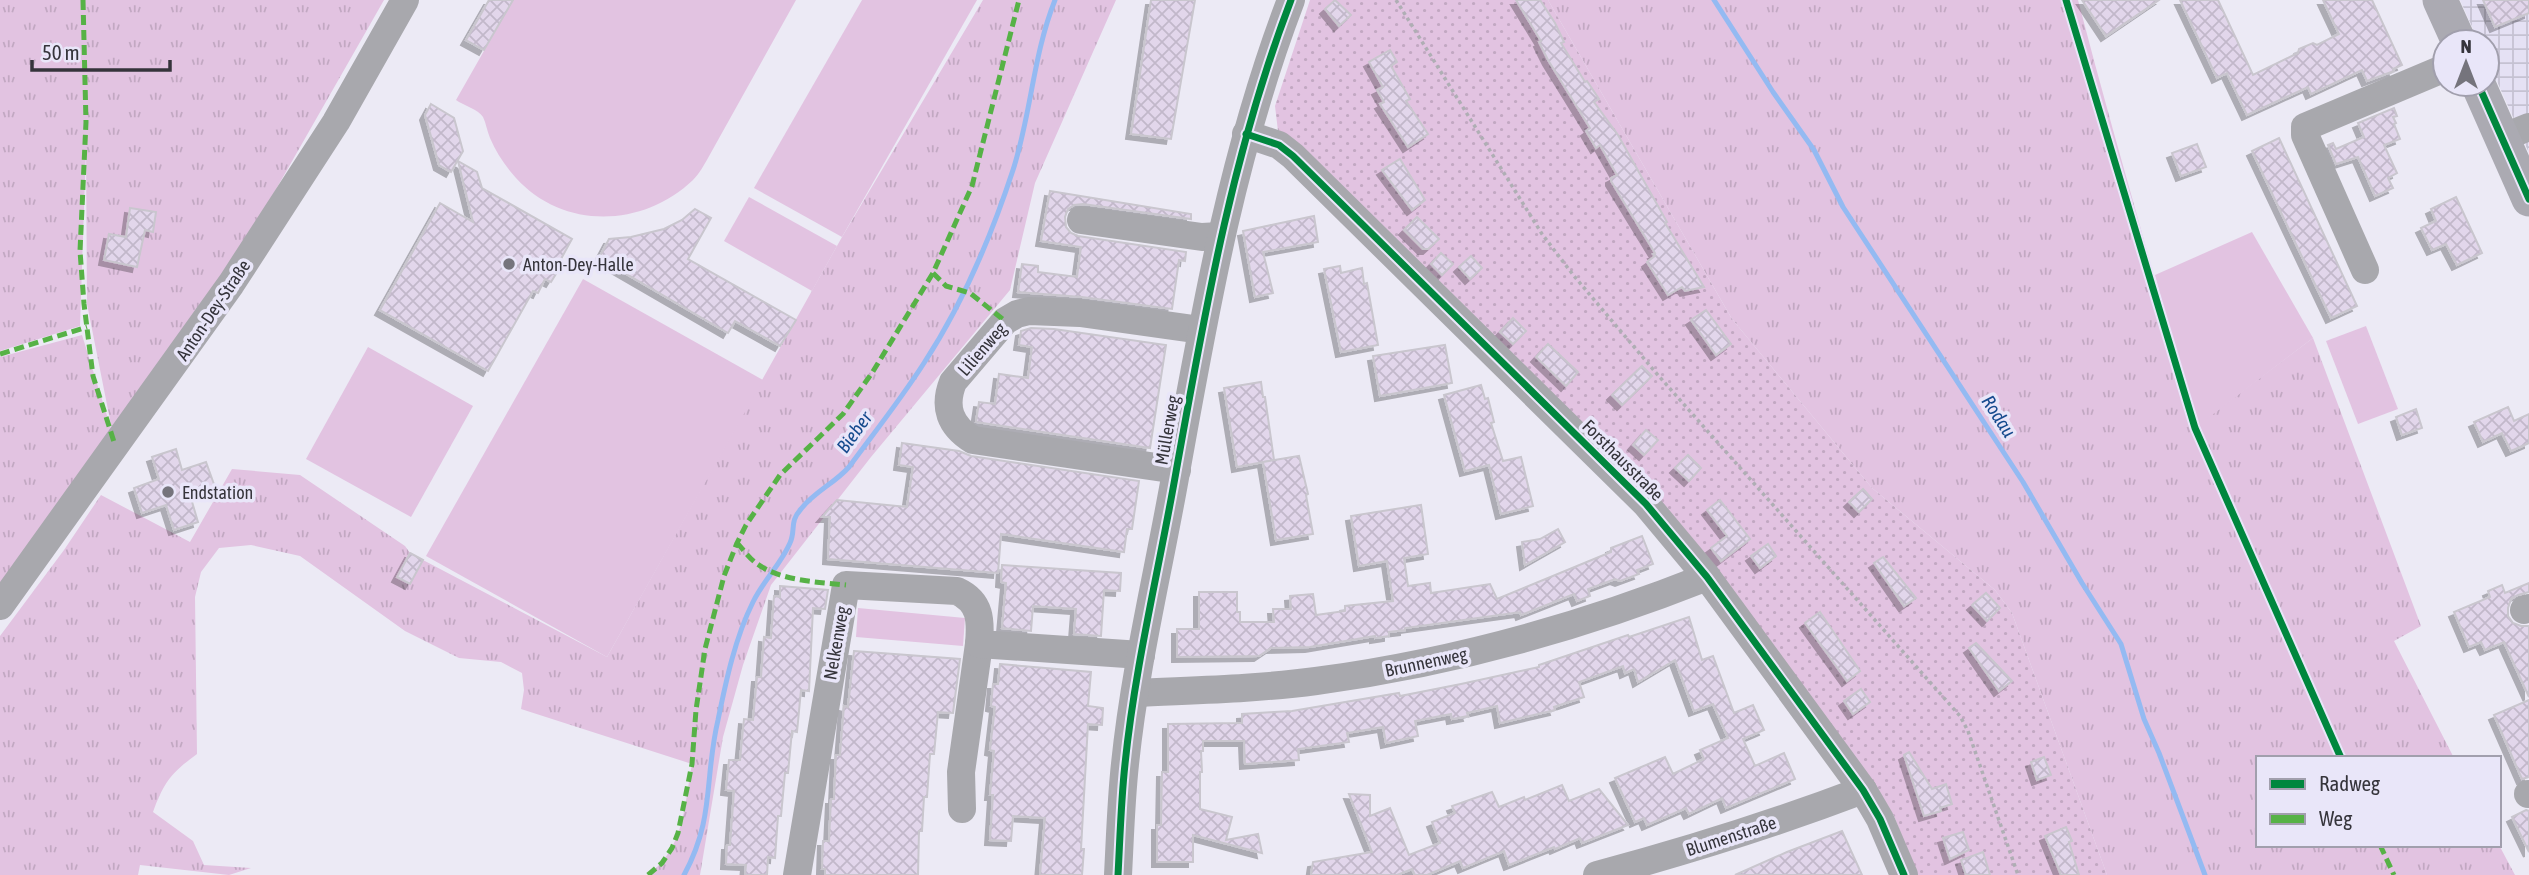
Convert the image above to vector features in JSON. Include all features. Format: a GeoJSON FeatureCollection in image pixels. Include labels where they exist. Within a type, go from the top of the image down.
{"type":"FeatureCollection","features":[{"type":"Feature","properties":{"kind":"main road"},"geometry":{"type":"LineString","coordinates":[[2441,0],[2453,28]]}},
{"type":"Feature","properties":{"kind":"main road"},"geometry":{"type":"LineString","coordinates":[[2489,98],[2515,132],[2529,199]]}},
{"type":"Feature","properties":{"kind":"street","name":"Anton-Dey-Straße"},"geometry":{"type":"LineString","coordinates":[[0,607],[231,284],[336,122],[405,0]]}},
{"type":"Feature","properties":{"kind":"street","name":"Müllerweg"},"geometry":{"type":"LineString","coordinates":[[1118,875],[1125,765],[1135,693],[1201,330],[1220,236],[1246,134],[1291,0]]}},
{"type":"Feature","properties":{"kind":"street"},"geometry":{"type":"LineString","coordinates":[[2365,270],[2305,135],[2305,127],[2431,74]]}},
{"type":"Feature","properties":{"kind":"street","name":"Forsthausstraße"},"geometry":{"type":"LineString","coordinates":[[1246,134],[1272,142],[1293,156],[1637,495],[1707,577],[1863,790],[1880,819],[1904,875]]}},
{"type":"Feature","properties":{"kind":"street"},"geometry":{"type":"LineString","coordinates":[[1081,220],[1202,237],[1220,236]]}},
{"type":"Feature","properties":{"kind":"street","name":"Lilienweg"},"geometry":{"type":"LineString","coordinates":[[1177,470],[974,440],[962,433],[949,415],[949,391],[953,382],[1005,321],[1017,314],[1053,310],[1201,330]]}},
{"type":"Feature","properties":{"kind":"street","name":"Brunnenweg"},"geometry":{"type":"LineString","coordinates":[[1135,693],[1314,681],[1432,661],[1592,620],[1707,577]]}},
{"type":"Feature","properties":{"kind":"street","name":"Nelkenweg"},"geometry":{"type":"LineString","coordinates":[[797,875],[846,584],[957,591],[966,595],[976,607],[980,619],[979,644],[961,772],[962,809]]}},
{"type":"Feature","properties":{"kind":"street"},"geometry":{"type":"LineString","coordinates":[[979,644],[1141,655]]}},
{"type":"Feature","properties":{"kind":"street","name":"Blumenstraße"},"geometry":{"type":"LineString","coordinates":[[1608,874],[1789,818],[1863,790]]}},
{"type":"Feature","properties":{"kind":"path"},"geometry":{"type":"LineString","coordinates":[[1396,0],[1542,234],[1574,276],[1710,435],[1960,716],[2018,875]]}},
{"type":"Feature","properties":{"kind":"shaded area"},"geometry":{"type":"Polygon","coordinates":[[[2460,0],[2529,0],[2529,153],[2501,90],[2501,28],[2473,28],[2460,0]]]}},
{"type":"Feature","properties":{"kind":"green space"},"geometry":{"type":"Polygon","coordinates":[[[0,0],[384,0],[271,198],[115,445],[0,595],[0,357],[82,335],[113,435],[87,304],[86,150],[80,326],[0,351],[0,0]]]}},
{"type":"Feature","properties":{"kind":"green space"},"geometry":{"type":"Polygon","coordinates":[[[513,0],[796,0],[695,178],[673,196],[651,207],[627,214],[603,216],[579,214],[556,207],[535,195],[516,178],[501,159],[481,114],[456,100],[513,0]]]}},
{"type":"Feature","properties":{"kind":"green space"},"geometry":{"type":"Polygon","coordinates":[[[862,0],[977,0],[842,237],[754,188],[862,0]]]}},
{"type":"Feature","properties":{"kind":"green space"},"geometry":{"type":"Polygon","coordinates":[[[983,0],[1116,0],[1035,183],[1010,290],[871,457],[771,585],[743,665],[723,737],[700,875],[648,875],[660,864],[676,839],[692,764],[521,709],[524,690],[522,673],[501,662],[459,658],[405,631],[300,556],[251,545],[219,548],[201,572],[195,597],[197,754],[169,779],[153,812],[193,841],[204,865],[251,868],[229,875],[140,865],[138,875],[0,875],[0,636],[101,495],[190,542],[232,469],[300,475],[405,546],[410,553],[397,577],[410,584],[423,560],[607,657],[842,237],[983,0]]]}},
{"type":"Feature","properties":{"kind":"green space"},"geometry":{"type":"Polygon","coordinates":[[[1310,0],[1548,0],[1732,319],[1872,488],[1995,590],[2012,613],[2107,875],[1917,875],[1894,816],[1875,784],[1712,565],[1639,477],[1278,131],[1275,106],[1310,0]]]}},
{"type":"Feature","properties":{"kind":"green space"},"geometry":{"type":"Polygon","coordinates":[[[1548,0],[2078,0],[2195,427],[2313,338],[2421,626],[2394,641],[2453,756],[2256,756],[2256,847],[2500,847],[2515,875],[2107,875],[2012,613],[1995,590],[1872,488],[1732,319],[1548,0]]]}},
{"type":"Feature","properties":{"kind":"green space"},"geometry":{"type":"Polygon","coordinates":[[[749,197],[837,246],[812,291],[724,241],[749,197]]]}},
{"type":"Feature","properties":{"kind":"green space"},"geometry":{"type":"Polygon","coordinates":[[[2252,232],[2313,338],[2195,428],[2155,275],[2252,232]]]}},
{"type":"Feature","properties":{"kind":"green space"},"geometry":{"type":"Polygon","coordinates":[[[583,279],[763,380],[607,657],[426,556],[583,279]]]}},
{"type":"Feature","properties":{"kind":"green space"},"geometry":{"type":"Polygon","coordinates":[[[2366,326],[2398,409],[2358,424],[2326,341],[2366,326]]]}},
{"type":"Feature","properties":{"kind":"green space"},"geometry":{"type":"Polygon","coordinates":[[[368,347],[473,406],[411,517],[306,459],[368,347]]]}},
{"type":"Feature","properties":{"kind":"green space"},"geometry":{"type":"Polygon","coordinates":[[[858,608],[965,618],[963,646],[856,637],[858,608]]]}},
{"type":"Feature","properties":{"kind":"building"},"geometry":{"type":"Polygon","coordinates":[[[489,0],[513,0],[484,50],[466,40],[489,0]]]}},
{"type":"Feature","properties":{"kind":"building"},"geometry":{"type":"Polygon","coordinates":[[[1151,0],[1195,0],[1171,139],[1131,134],[1151,0]]]}},
{"type":"Feature","properties":{"kind":"building"},"geometry":{"type":"Polygon","coordinates":[[[1335,0],[1351,15],[1339,26],[1325,9],[1335,0]]]}},
{"type":"Feature","properties":{"kind":"building"},"geometry":{"type":"Polygon","coordinates":[[[1516,0],[1540,0],[1555,23],[1564,42],[1561,43],[1599,99],[1594,102],[1618,135],[1667,222],[1665,223],[1704,287],[1685,291],[1682,287],[1668,295],[1647,262],[1655,253],[1611,181],[1611,178],[1617,175],[1600,145],[1596,148],[1586,131],[1590,128],[1548,60],[1539,42],[1541,41],[1516,0]]]}},
{"type":"Feature","properties":{"kind":"building"},"geometry":{"type":"Polygon","coordinates":[[[2082,0],[2159,0],[2106,36],[2082,0]]]}},
{"type":"Feature","properties":{"kind":"building"},"geometry":{"type":"Polygon","coordinates":[[[2180,0],[2218,0],[2253,75],[2298,53],[2299,49],[2313,43],[2317,45],[2339,34],[2323,0],[2372,0],[2402,65],[2393,69],[2394,71],[2367,81],[2362,70],[2311,94],[2308,87],[2247,115],[2227,73],[2217,78],[2180,0]]]}},
{"type":"Feature","properties":{"kind":"building"},"geometry":{"type":"Polygon","coordinates":[[[2483,0],[2529,0],[2529,13],[2495,27],[2483,0]]]}},
{"type":"Feature","properties":{"kind":"building"},"geometry":{"type":"Polygon","coordinates":[[[1390,50],[1397,62],[1391,66],[1410,99],[1406,101],[1428,134],[1408,147],[1380,104],[1384,102],[1377,90],[1383,87],[1369,62],[1390,50]]]}},
{"type":"Feature","properties":{"kind":"building"},"geometry":{"type":"Polygon","coordinates":[[[431,104],[454,118],[463,151],[451,172],[439,165],[425,115],[431,104]]]}},
{"type":"Feature","properties":{"kind":"building"},"geometry":{"type":"Polygon","coordinates":[[[2394,108],[2397,116],[2393,117],[2396,123],[2394,124],[2400,139],[2384,145],[2397,173],[2388,178],[2393,188],[2375,196],[2358,157],[2336,164],[2328,145],[2333,143],[2336,149],[2364,137],[2358,123],[2394,108]]]}},
{"type":"Feature","properties":{"kind":"building"},"geometry":{"type":"Polygon","coordinates":[[[2279,138],[2357,306],[2331,318],[2252,151],[2279,138]]]}},
{"type":"Feature","properties":{"kind":"building"},"geometry":{"type":"Polygon","coordinates":[[[2197,144],[2206,167],[2181,176],[2172,153],[2197,144]]]}},
{"type":"Feature","properties":{"kind":"building"},"geometry":{"type":"Polygon","coordinates":[[[1400,159],[1425,200],[1412,210],[1382,170],[1400,159]]]}},
{"type":"Feature","properties":{"kind":"building"},"geometry":{"type":"Polygon","coordinates":[[[458,161],[477,172],[482,188],[572,239],[551,282],[545,279],[538,293],[533,291],[488,371],[380,310],[440,203],[473,222],[458,161]]]}},
{"type":"Feature","properties":{"kind":"building"},"geometry":{"type":"Polygon","coordinates":[[[1050,191],[1191,214],[1191,219],[1083,204],[1068,209],[1065,217],[1066,227],[1078,236],[1186,252],[1185,261],[1179,260],[1172,309],[1018,292],[1022,264],[1038,266],[1038,272],[1077,277],[1081,247],[1041,241],[1050,191]]]}},
{"type":"Feature","properties":{"kind":"building"},"geometry":{"type":"Polygon","coordinates":[[[2456,197],[2482,253],[2457,265],[2446,244],[2432,250],[2421,228],[2436,221],[2431,209],[2456,197]]]}},
{"type":"Feature","properties":{"kind":"building"},"geometry":{"type":"Polygon","coordinates":[[[130,208],[156,212],[153,232],[145,230],[137,267],[104,260],[109,234],[126,237],[130,208]]]}},
{"type":"Feature","properties":{"kind":"building"},"geometry":{"type":"Polygon","coordinates":[[[695,209],[711,218],[688,259],[796,320],[780,346],[735,321],[728,333],[599,258],[609,239],[664,229],[682,220],[695,209]]]}},
{"type":"Feature","properties":{"kind":"building"},"geometry":{"type":"Polygon","coordinates":[[[1314,216],[1318,242],[1263,252],[1273,293],[1255,297],[1243,231],[1314,216]]]}},
{"type":"Feature","properties":{"kind":"building"},"geometry":{"type":"Polygon","coordinates":[[[1417,217],[1439,239],[1428,249],[1423,249],[1404,230],[1417,217]]]}},
{"type":"Feature","properties":{"kind":"building"},"geometry":{"type":"Polygon","coordinates":[[[1441,253],[1453,264],[1442,275],[1431,264],[1441,253]]]}},
{"type":"Feature","properties":{"kind":"building"},"geometry":{"type":"Polygon","coordinates":[[[1471,256],[1482,268],[1470,279],[1459,267],[1471,256]]]}},
{"type":"Feature","properties":{"kind":"building"},"geometry":{"type":"Polygon","coordinates":[[[1340,266],[1341,273],[1362,268],[1378,345],[1341,352],[1324,269],[1340,266]]]}},
{"type":"Feature","properties":{"kind":"building"},"geometry":{"type":"Polygon","coordinates":[[[1706,310],[1731,344],[1716,355],[1691,320],[1706,310]]]}},
{"type":"Feature","properties":{"kind":"building"},"geometry":{"type":"Polygon","coordinates":[[[1513,318],[1526,331],[1513,344],[1500,332],[1513,318]]]}},
{"type":"Feature","properties":{"kind":"building"},"geometry":{"type":"Polygon","coordinates":[[[1031,328],[1166,345],[1150,448],[976,422],[979,402],[995,404],[999,374],[1028,378],[1032,347],[1019,345],[1021,331],[1031,328]]]}},
{"type":"Feature","properties":{"kind":"building"},"geometry":{"type":"Polygon","coordinates":[[[1548,344],[1578,372],[1566,386],[1536,357],[1548,344]]]}},
{"type":"Feature","properties":{"kind":"building"},"geometry":{"type":"Polygon","coordinates":[[[1445,345],[1452,383],[1380,396],[1373,356],[1445,345]]]}},
{"type":"Feature","properties":{"kind":"building"},"geometry":{"type":"Polygon","coordinates":[[[1642,366],[1652,376],[1622,405],[1612,395],[1642,366]]]}},
{"type":"Feature","properties":{"kind":"building"},"geometry":{"type":"Polygon","coordinates":[[[1261,382],[1274,460],[1237,467],[1224,388],[1261,382]]]}},
{"type":"Feature","properties":{"kind":"building"},"geometry":{"type":"Polygon","coordinates":[[[1481,385],[1485,399],[1488,398],[1494,422],[1491,423],[1503,461],[1521,457],[1533,506],[1501,514],[1489,465],[1465,471],[1444,395],[1481,385]]]}},
{"type":"Feature","properties":{"kind":"building"},"geometry":{"type":"Polygon","coordinates":[[[2508,407],[2514,421],[2529,414],[2529,443],[2511,451],[2502,433],[2483,442],[2474,422],[2508,407]]]}},
{"type":"Feature","properties":{"kind":"building"},"geometry":{"type":"Polygon","coordinates":[[[2416,409],[2422,428],[2402,435],[2396,417],[2416,409]]]}},
{"type":"Feature","properties":{"kind":"building"},"geometry":{"type":"Polygon","coordinates":[[[1646,430],[1658,440],[1644,455],[1633,445],[1646,430]]]}},
{"type":"Feature","properties":{"kind":"building"},"geometry":{"type":"Polygon","coordinates":[[[902,443],[1139,481],[1132,529],[1127,529],[1124,552],[1001,534],[998,573],[828,559],[830,517],[822,517],[837,500],[907,507],[913,467],[899,465],[902,443]]]}},
{"type":"Feature","properties":{"kind":"building","name":"Endstation"},"geometry":{"type":"Polygon","coordinates":[[[176,449],[182,470],[206,462],[215,487],[190,495],[198,522],[174,530],[166,505],[142,513],[134,488],[159,479],[152,457],[176,449]]]}},
{"type":"Feature","properties":{"kind":"building"},"geometry":{"type":"Polygon","coordinates":[[[1688,455],[1701,468],[1689,481],[1675,468],[1688,455]]]}},
{"type":"Feature","properties":{"kind":"building"},"geometry":{"type":"Polygon","coordinates":[[[1299,456],[1308,494],[1306,495],[1313,534],[1276,540],[1263,462],[1299,456]]]}},
{"type":"Feature","properties":{"kind":"building"},"geometry":{"type":"Polygon","coordinates":[[[1863,489],[1872,499],[1859,512],[1849,502],[1863,489]]]}},
{"type":"Feature","properties":{"kind":"building"},"geometry":{"type":"Polygon","coordinates":[[[1720,500],[1750,539],[1721,561],[1711,548],[1727,536],[1707,510],[1720,500]]]}},
{"type":"Feature","properties":{"kind":"building"},"geometry":{"type":"Polygon","coordinates":[[[1421,505],[1428,554],[1404,558],[1408,586],[1430,583],[1431,593],[1490,584],[1497,599],[1611,552],[1611,548],[1642,536],[1653,564],[1637,570],[1639,574],[1588,589],[1590,596],[1577,601],[1574,594],[1521,615],[1520,612],[1405,628],[1389,632],[1389,636],[1310,647],[1271,648],[1259,656],[1177,657],[1177,629],[1199,629],[1199,592],[1237,592],[1240,622],[1274,622],[1273,609],[1291,609],[1290,596],[1313,594],[1316,615],[1345,611],[1345,606],[1393,601],[1387,561],[1359,566],[1351,516],[1421,505]]]}},
{"type":"Feature","properties":{"kind":"building"},"geometry":{"type":"Polygon","coordinates":[[[1558,529],[1565,542],[1525,565],[1522,542],[1540,539],[1558,529]]]}},
{"type":"Feature","properties":{"kind":"building"},"geometry":{"type":"Polygon","coordinates":[[[1768,544],[1776,556],[1760,568],[1751,556],[1768,544]]]}},
{"type":"Feature","properties":{"kind":"building"},"geometry":{"type":"Polygon","coordinates":[[[410,553],[423,560],[410,584],[397,577],[410,553]]]}},
{"type":"Feature","properties":{"kind":"building"},"geometry":{"type":"Polygon","coordinates":[[[1883,557],[1916,598],[1904,606],[1874,563],[1883,557]]]}},
{"type":"Feature","properties":{"kind":"building"},"geometry":{"type":"Polygon","coordinates":[[[1002,565],[1121,573],[1120,591],[1104,590],[1101,636],[1074,634],[1076,609],[1033,606],[1031,631],[1002,628],[1006,583],[1001,582],[1002,565]]]}},
{"type":"Feature","properties":{"kind":"building"},"geometry":{"type":"Polygon","coordinates":[[[2529,583],[2529,592],[2511,599],[2508,616],[2513,623],[2529,626],[2529,697],[2504,642],[2485,650],[2481,642],[2469,647],[2454,612],[2490,597],[2488,591],[2502,585],[2505,593],[2529,583]]]}},
{"type":"Feature","properties":{"kind":"building"},"geometry":{"type":"Polygon","coordinates":[[[780,586],[828,590],[825,609],[813,608],[809,691],[801,690],[797,732],[792,731],[781,816],[778,816],[775,858],[768,857],[767,875],[745,875],[746,865],[726,864],[734,791],[726,790],[729,760],[740,760],[744,719],[753,720],[757,677],[761,677],[764,637],[771,638],[774,596],[780,597],[780,586]]]}},
{"type":"Feature","properties":{"kind":"building"},"geometry":{"type":"Polygon","coordinates":[[[1986,593],[2000,608],[1987,621],[1972,605],[1986,593]]]}},
{"type":"Feature","properties":{"kind":"building"},"geometry":{"type":"Polygon","coordinates":[[[1820,612],[1860,671],[1847,681],[1805,623],[1820,612]]]}},
{"type":"Feature","properties":{"kind":"building"},"geometry":{"type":"Polygon","coordinates":[[[1689,617],[1702,660],[1713,656],[1734,713],[1753,705],[1764,730],[1743,739],[1755,766],[1784,753],[1795,779],[1726,808],[1722,798],[1689,814],[1686,808],[1647,825],[1644,818],[1635,822],[1615,778],[1665,757],[1673,774],[1704,759],[1700,750],[1728,738],[1713,704],[1694,711],[1675,660],[1638,682],[1634,669],[1625,673],[1623,666],[1579,682],[1584,697],[1554,707],[1555,710],[1500,723],[1497,706],[1452,719],[1451,714],[1415,721],[1418,736],[1386,743],[1383,727],[1347,733],[1349,742],[1298,749],[1299,760],[1245,764],[1244,741],[1203,741],[1200,809],[1232,817],[1226,840],[1258,834],[1262,853],[1193,835],[1193,862],[1157,862],[1162,772],[1168,772],[1168,724],[1242,723],[1242,714],[1292,711],[1399,693],[1400,696],[1461,684],[1539,667],[1628,635],[1629,637],[1689,617]]]}},
{"type":"Feature","properties":{"kind":"building"},"geometry":{"type":"Polygon","coordinates":[[[1976,643],[2012,681],[1999,691],[1969,648],[1976,643]]]}},
{"type":"Feature","properties":{"kind":"building"},"geometry":{"type":"Polygon","coordinates":[[[854,651],[960,659],[953,713],[938,712],[934,754],[930,754],[927,797],[924,797],[922,831],[919,831],[918,875],[825,875],[825,869],[822,869],[823,841],[829,841],[836,755],[840,755],[844,706],[848,707],[854,651]]]}},
{"type":"Feature","properties":{"kind":"building"},"geometry":{"type":"Polygon","coordinates":[[[1000,664],[1091,672],[1088,706],[1103,708],[1102,725],[1088,724],[1082,875],[1040,875],[1045,818],[1013,816],[1011,841],[990,840],[994,751],[990,750],[995,707],[991,706],[993,684],[998,684],[1000,664]]]}},
{"type":"Feature","properties":{"kind":"building"},"geometry":{"type":"Polygon","coordinates":[[[1861,689],[1870,702],[1853,714],[1844,701],[1861,689]]]}},
{"type":"Feature","properties":{"kind":"building"},"geometry":{"type":"Polygon","coordinates":[[[2529,700],[2529,777],[2522,779],[2494,715],[2529,700]]]}},
{"type":"Feature","properties":{"kind":"building"},"geometry":{"type":"Polygon","coordinates":[[[1909,752],[1932,789],[1946,784],[1952,804],[1940,808],[1941,811],[1924,816],[1904,755],[1909,752]]]}},
{"type":"Feature","properties":{"kind":"building"},"geometry":{"type":"Polygon","coordinates":[[[2044,757],[2051,775],[2037,780],[2031,762],[2044,757]]]}},
{"type":"Feature","properties":{"kind":"building"},"geometry":{"type":"Polygon","coordinates":[[[1562,785],[1569,801],[1599,789],[1628,825],[1582,843],[1580,838],[1509,865],[1504,851],[1463,868],[1460,861],[1427,875],[1415,875],[1412,869],[1397,875],[1311,875],[1313,862],[1372,852],[1349,794],[1370,795],[1370,816],[1390,808],[1409,855],[1440,843],[1432,822],[1455,813],[1452,806],[1492,792],[1499,807],[1562,785]]]}},
{"type":"Feature","properties":{"kind":"building"},"geometry":{"type":"Polygon","coordinates":[[[2529,811],[2529,852],[2512,817],[2529,811]]]}},
{"type":"Feature","properties":{"kind":"building"},"geometry":{"type":"Polygon","coordinates":[[[2066,827],[2072,841],[2069,842],[2079,875],[2061,875],[2045,836],[2066,827]]]}},
{"type":"Feature","properties":{"kind":"building"},"geometry":{"type":"Polygon","coordinates":[[[1842,831],[1862,875],[1735,875],[1787,852],[1842,831]]]}},
{"type":"Feature","properties":{"kind":"building"},"geometry":{"type":"Polygon","coordinates":[[[1963,832],[1969,850],[1950,859],[1943,838],[1963,832]]]}},
{"type":"Feature","properties":{"kind":"building"},"geometry":{"type":"Polygon","coordinates":[[[1983,852],[1990,875],[1966,875],[1961,860],[1983,852]]]}},
{"type":"Feature","properties":{"kind":"waterway","name":"Bieber"},"geometry":{"type":"LineString","coordinates":[[684,875],[694,854],[705,816],[714,741],[741,630],[757,594],[786,551],[797,514],[806,503],[849,467],[915,376],[938,341],[963,294],[1013,170],[1042,42],[1055,0]]}},
{"type":"Feature","properties":{"kind":"waterway","name":"Rodau"},"geometry":{"type":"LineString","coordinates":[[1714,0],[1814,150],[1843,207],[2023,482],[2121,644],[2144,719],[2205,875]]}},
{"type":"Feature","properties":{"kind":"marked path"},"geometry":{"type":"LineString","coordinates":[[83,0],[86,122],[80,251],[93,376],[115,445]]}},
{"type":"Feature","properties":{"kind":"marked path"},"geometry":{"type":"LineString","coordinates":[[648,875],[662,863],[678,833],[692,764],[705,649],[724,576],[737,543],[780,475],[843,414],[872,373],[933,273],[972,186],[1019,0]]}},
{"type":"Feature","properties":{"kind":"marked path"},"geometry":{"type":"LineString","coordinates":[[933,273],[946,286],[970,293],[1005,321]]}},
{"type":"Feature","properties":{"kind":"marked path"},"geometry":{"type":"LineString","coordinates":[[0,354],[87,327]]}},
{"type":"Feature","properties":{"kind":"marked path"},"geometry":{"type":"LineString","coordinates":[[737,543],[756,563],[776,574],[799,580],[846,585]]}},
{"type":"Feature","properties":{"kind":"marked path"},"geometry":{"type":"LineString","coordinates":[[2381,847],[2394,875]]}},
{"type":"Feature","properties":{"kind":"cycle path"},"geometry":{"type":"LineString","coordinates":[[1118,875],[1129,727],[1198,352],[1236,175],[1270,58],[1291,0]]}},
{"type":"Feature","properties":{"kind":"cycle path"},"geometry":{"type":"LineString","coordinates":[[2066,0],[2195,428],[2340,756]]}},
{"type":"Feature","properties":{"kind":"cycle path"},"geometry":{"type":"LineString","coordinates":[[2484,98],[2529,199]]}},
{"type":"Feature","properties":{"kind":"cycle path"},"geometry":{"type":"LineString","coordinates":[[1246,134],[1279,145],[1293,156],[1646,504],[1707,577],[1863,790],[1880,819],[1904,875]]}},
{"type":"Feature","properties":{"kind":"place","name":"Anton-Dey-Halle"},"geometry":{"type":"Point","coordinates":[509,264]}},
{"type":"Feature","properties":{"kind":"place","name":"Endstation"},"geometry":{"type":"Point","coordinates":[168,492]}}]}
